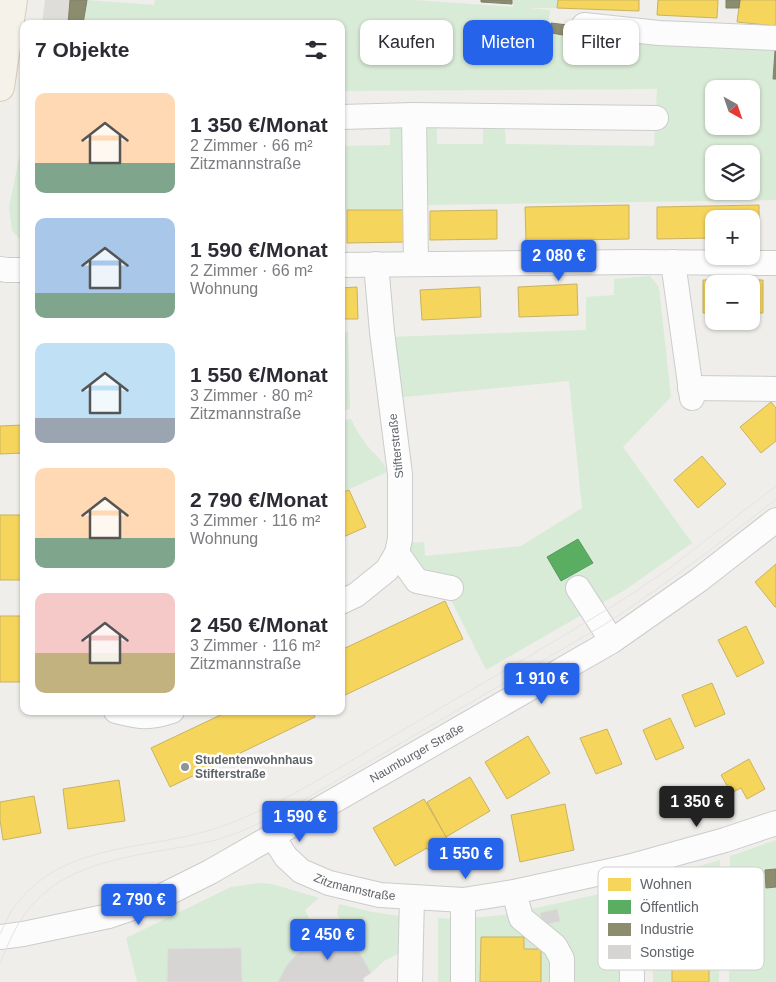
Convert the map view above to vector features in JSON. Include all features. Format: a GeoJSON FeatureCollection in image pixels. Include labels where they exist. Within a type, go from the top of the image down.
{"type":"FeatureCollection","features":[{"type":"Feature","properties":{"kind":"main road"},"geometry":{"type":"LineString","coordinates":[[0,88],[9,7]]}},
{"type":"Feature","properties":{"kind":"street"},"geometry":{"type":"LineString","coordinates":[[639,31],[776,38]]}},
{"type":"Feature","properties":{"kind":"street"},"geometry":{"type":"LineString","coordinates":[[414,115],[416,264]]}},
{"type":"Feature","properties":{"kind":"street"},"geometry":{"type":"LineString","coordinates":[[345,117],[414,115],[656,118]]}},
{"type":"Feature","properties":{"kind":"street"},"geometry":{"type":"LineString","coordinates":[[673,262],[691,393],[776,389]]}},
{"type":"Feature","properties":{"kind":"street"},"geometry":{"type":"LineString","coordinates":[[345,265],[776,263]]}},
{"type":"Feature","properties":{"kind":"street","name":"Stifterstraße"},"geometry":{"type":"LineString","coordinates":[[345,600],[356,595],[387,570],[397,553],[400,539],[400,474],[382,332],[376,264]]}},
{"type":"Feature","properties":{"kind":"street"},"geometry":{"type":"LineString","coordinates":[[0,268],[20,270]]}},
{"type":"Feature","properties":{"kind":"street","name":"Naumburger Straße"},"geometry":{"type":"LineString","coordinates":[[0,937],[109,916],[150,902],[210,872],[612,641],[699,580],[776,520]]}},
{"type":"Feature","properties":{"kind":"street"},"geometry":{"type":"LineString","coordinates":[[397,553],[417,581],[451,588]]}},
{"type":"Feature","properties":{"kind":"street"},"geometry":{"type":"LineString","coordinates":[[578,588],[612,641]]}},
{"type":"Feature","properties":{"kind":"street"},"geometry":{"type":"LineString","coordinates":[[131,715],[156,717],[161,715]]}},
{"type":"Feature","properties":{"kind":"street","name":"Zitzmannstraße"},"geometry":{"type":"LineString","coordinates":[[628,867],[725,840],[776,823]]}},
{"type":"Feature","properties":{"kind":"street","name":"Zitzmannstraße"},"geometry":{"type":"LineString","coordinates":[[273,837],[286,856],[302,871],[329,883],[380,895],[463,900],[514,892],[598,874]]}},
{"type":"Feature","properties":{"kind":"street"},"geometry":{"type":"LineString","coordinates":[[514,892],[521,918],[555,946],[562,959],[562,982]]}},
{"type":"Feature","properties":{"kind":"street"},"geometry":{"type":"LineString","coordinates":[[410,982],[412,897]]}},
{"type":"Feature","properties":{"kind":"street"},"geometry":{"type":"LineString","coordinates":[[463,900],[463,982]]}},
{"type":"Feature","properties":{"kind":"shaded area"},"geometry":{"type":"Polygon","coordinates":[[[45,0],[70,0],[68,20],[42,20],[45,0]]]}},
{"type":"Feature","properties":{"kind":"green space"},"geometry":{"type":"Polygon","coordinates":[[[87,0],[154,5],[155,0],[415,0],[513,7],[513,0],[558,0],[557,8],[529,8],[550,10],[549,20],[463,20],[463,65],[553,65],[553,34],[563,35],[563,65],[639,65],[639,41],[775,51],[773,78],[776,79],[776,200],[422,205],[425,127],[437,128],[437,144],[483,144],[483,127],[505,128],[506,144],[654,146],[657,89],[345,91],[345,20],[84,20],[87,0]]]}},
{"type":"Feature","properties":{"kind":"green space"},"geometry":{"type":"Polygon","coordinates":[[[401,127],[405,133],[406,210],[345,210],[345,146],[390,145],[390,128],[401,127]]]}},
{"type":"Feature","properties":{"kind":"green space"},"geometry":{"type":"Polygon","coordinates":[[[20,153],[20,239],[12,231],[9,207],[20,153]]]}},
{"type":"Feature","properties":{"kind":"green space"},"geometry":{"type":"Polygon","coordinates":[[[650,276],[659,287],[671,397],[623,447],[692,543],[625,590],[486,670],[448,594],[420,574],[406,550],[409,543],[424,542],[425,556],[521,546],[582,508],[569,381],[394,398],[387,337],[586,330],[586,297],[614,295],[614,279],[650,276]]]}},
{"type":"Feature","properties":{"kind":"green space"},"geometry":{"type":"Polygon","coordinates":[[[345,332],[348,332],[350,409],[345,410],[345,332]]]}},
{"type":"Feature","properties":{"kind":"green space"},"geometry":{"type":"Polygon","coordinates":[[[351,419],[362,438],[381,461],[387,472],[345,491],[345,420],[351,419]]]}},
{"type":"Feature","properties":{"kind":"green space"},"geometry":{"type":"Polygon","coordinates":[[[776,840],[776,869],[766,888],[776,887],[776,982],[729,982],[729,970],[764,970],[764,867],[730,867],[730,856],[776,840]]]}},
{"type":"Feature","properties":{"kind":"green space"},"geometry":{"type":"Polygon","coordinates":[[[720,860],[720,867],[696,867],[720,860]]]}},
{"type":"Feature","properties":{"kind":"green space"},"geometry":{"type":"Polygon","coordinates":[[[259,883],[272,884],[319,898],[305,910],[319,938],[295,957],[278,982],[242,982],[241,948],[168,949],[167,982],[137,982],[126,938],[231,887],[259,883]]]}},
{"type":"Feature","properties":{"kind":"green space"},"geometry":{"type":"Polygon","coordinates":[[[598,894],[598,970],[621,970],[621,982],[469,982],[469,918],[504,915],[598,894]]]}},
{"type":"Feature","properties":{"kind":"green space"},"geometry":{"type":"Polygon","coordinates":[[[339,904],[399,916],[398,954],[384,961],[371,973],[337,914],[339,904]]]}},
{"type":"Feature","properties":{"kind":"green space"},"geometry":{"type":"Polygon","coordinates":[[[438,918],[457,919],[458,982],[438,982],[438,918]]]}},
{"type":"Feature","properties":{"kind":"green space"},"geometry":{"type":"Polygon","coordinates":[[[653,970],[672,970],[672,982],[653,982],[653,970]]]}},
{"type":"Feature","properties":{"kind":"green space"},"geometry":{"type":"Polygon","coordinates":[[[709,970],[719,970],[719,982],[709,982],[709,970]]]}},
{"type":"Feature","properties":{"kind":"building: Wohnen"},"geometry":{"type":"Polygon","coordinates":[[[558,0],[639,0],[639,11],[557,8],[558,0]]]}},
{"type":"Feature","properties":{"kind":"building: Wohnen"},"geometry":{"type":"Polygon","coordinates":[[[658,0],[718,0],[717,18],[657,15],[658,0]]]}},
{"type":"Feature","properties":{"kind":"building: Wohnen"},"geometry":{"type":"Polygon","coordinates":[[[740,0],[776,0],[776,26],[737,22],[740,0]]]}},
{"type":"Feature","properties":{"kind":"building: Wohnen"},"geometry":{"type":"Polygon","coordinates":[[[629,205],[629,239],[526,241],[525,207],[629,205]]]}},
{"type":"Feature","properties":{"kind":"building: Wohnen"},"geometry":{"type":"Polygon","coordinates":[[[759,205],[759,210],[705,210],[705,238],[657,239],[657,207],[759,205]]]}},
{"type":"Feature","properties":{"kind":"building: Wohnen"},"geometry":{"type":"Polygon","coordinates":[[[347,210],[406,210],[406,242],[347,243],[347,210]]]}},
{"type":"Feature","properties":{"kind":"building: Wohnen"},"geometry":{"type":"Polygon","coordinates":[[[497,210],[497,239],[430,240],[430,211],[497,210]]]}},
{"type":"Feature","properties":{"kind":"building: Wohnen"},"geometry":{"type":"Polygon","coordinates":[[[703,280],[705,280],[705,313],[703,313],[703,280]]]}},
{"type":"Feature","properties":{"kind":"building: Wohnen"},"geometry":{"type":"Polygon","coordinates":[[[760,280],[763,280],[763,313],[760,313],[760,280]]]}},
{"type":"Feature","properties":{"kind":"building: Wohnen"},"geometry":{"type":"Polygon","coordinates":[[[577,284],[578,315],[519,317],[518,287],[577,284]]]}},
{"type":"Feature","properties":{"kind":"building: Wohnen"},"geometry":{"type":"Polygon","coordinates":[[[357,287],[358,319],[345,319],[345,288],[357,287]]]}},
{"type":"Feature","properties":{"kind":"building: Wohnen"},"geometry":{"type":"Polygon","coordinates":[[[480,287],[481,317],[422,320],[420,290],[480,287]]]}},
{"type":"Feature","properties":{"kind":"building: Wohnen"},"geometry":{"type":"Polygon","coordinates":[[[771,402],[776,408],[776,441],[761,453],[740,427],[771,402]]]}},
{"type":"Feature","properties":{"kind":"building: Wohnen"},"geometry":{"type":"Polygon","coordinates":[[[20,425],[20,453],[0,454],[0,426],[20,425]]]}},
{"type":"Feature","properties":{"kind":"building: Wohnen"},"geometry":{"type":"Polygon","coordinates":[[[702,456],[726,484],[698,508],[674,480],[702,456]]]}},
{"type":"Feature","properties":{"kind":"building: Wohnen"},"geometry":{"type":"Polygon","coordinates":[[[349,490],[366,527],[345,536],[345,492],[349,490]]]}},
{"type":"Feature","properties":{"kind":"building: Wohnen"},"geometry":{"type":"Polygon","coordinates":[[[0,515],[20,515],[20,580],[0,580],[0,515]]]}},
{"type":"Feature","properties":{"kind":"building: Wohnen"},"geometry":{"type":"Polygon","coordinates":[[[776,564],[776,607],[775,607],[755,582],[776,564]]]}},
{"type":"Feature","properties":{"kind":"building: Wohnen"},"geometry":{"type":"Polygon","coordinates":[[[445,601],[463,639],[345,695],[345,648],[445,601]]]}},
{"type":"Feature","properties":{"kind":"building: Wohnen"},"geometry":{"type":"Polygon","coordinates":[[[0,616],[20,616],[20,682],[0,682],[0,616]]]}},
{"type":"Feature","properties":{"kind":"building: Wohnen"},"geometry":{"type":"Polygon","coordinates":[[[746,626],[764,663],[737,677],[718,640],[746,626]]]}},
{"type":"Feature","properties":{"kind":"building: Wohnen"},"geometry":{"type":"Polygon","coordinates":[[[712,683],[725,714],[695,727],[682,695],[712,683]]]}},
{"type":"Feature","properties":{"kind":"building: Wohnen","name":"Studentenwohnhaus Stifterstraße"},"geometry":{"type":"Polygon","coordinates":[[[221,715],[314,715],[315,717],[170,787],[151,748],[221,715]]]}},
{"type":"Feature","properties":{"kind":"building: Wohnen"},"geometry":{"type":"Polygon","coordinates":[[[670,718],[684,748],[656,760],[643,730],[670,718]]]}},
{"type":"Feature","properties":{"kind":"building: Wohnen"},"geometry":{"type":"Polygon","coordinates":[[[607,729],[622,764],[596,774],[580,738],[607,729]]]}},
{"type":"Feature","properties":{"kind":"building: Wohnen"},"geometry":{"type":"Polygon","coordinates":[[[528,736],[550,773],[507,799],[485,762],[528,736]]]}},
{"type":"Feature","properties":{"kind":"building: Wohnen"},"geometry":{"type":"Polygon","coordinates":[[[749,759],[765,789],[747,799],[741,788],[731,793],[721,775],[749,759]]]}},
{"type":"Feature","properties":{"kind":"building: Wohnen"},"geometry":{"type":"Polygon","coordinates":[[[470,777],[490,811],[446,837],[427,802],[470,777]]]}},
{"type":"Feature","properties":{"kind":"building: Wohnen"},"geometry":{"type":"Polygon","coordinates":[[[119,780],[125,821],[68,829],[63,789],[119,780]]]}},
{"type":"Feature","properties":{"kind":"building: Wohnen"},"geometry":{"type":"Polygon","coordinates":[[[34,796],[41,833],[3,840],[0,802],[34,796]]]}},
{"type":"Feature","properties":{"kind":"building: Wohnen"},"geometry":{"type":"Polygon","coordinates":[[[424,799],[449,842],[430,853],[427,848],[395,866],[373,828],[424,799]]]}},
{"type":"Feature","properties":{"kind":"building: Wohnen"},"geometry":{"type":"Polygon","coordinates":[[[565,804],[574,850],[520,862],[511,815],[565,804]]]}},
{"type":"Feature","properties":{"kind":"building: Wohnen"},"geometry":{"type":"Polygon","coordinates":[[[481,937],[524,937],[524,949],[541,949],[541,982],[480,982],[481,937]]]}},
{"type":"Feature","properties":{"kind":"building: Wohnen"},"geometry":{"type":"Polygon","coordinates":[[[672,970],[709,970],[709,982],[672,982],[672,970]]]}},
{"type":"Feature","properties":{"kind":"building: Öffentlich"},"geometry":{"type":"Polygon","coordinates":[[[578,539],[593,563],[561,581],[547,557],[578,539]]]}},
{"type":"Feature","properties":{"kind":"building: Industrie"},"geometry":{"type":"Polygon","coordinates":[[[70,0],[87,0],[84,20],[68,20],[70,0]]]}},
{"type":"Feature","properties":{"kind":"building: Industrie"},"geometry":{"type":"Polygon","coordinates":[[[481,0],[512,0],[512,4],[481,2],[481,0]]]}},
{"type":"Feature","properties":{"kind":"building: Industrie"},"geometry":{"type":"Polygon","coordinates":[[[726,0],[740,0],[739,8],[726,8],[726,0]]]}},
{"type":"Feature","properties":{"kind":"building: Industrie"},"geometry":{"type":"Polygon","coordinates":[[[553,23],[563,24],[563,35],[553,33],[553,23]]]}},
{"type":"Feature","properties":{"kind":"building: Industrie"},"geometry":{"type":"Polygon","coordinates":[[[775,51],[776,79],[773,79],[775,51]]]}},
{"type":"Feature","properties":{"kind":"building: Industrie"},"geometry":{"type":"Polygon","coordinates":[[[776,869],[776,887],[766,888],[765,870],[776,869]]]}},
{"type":"Feature","properties":{"kind":"building: Sonstige"},"geometry":{"type":"Polygon","coordinates":[[[557,909],[560,921],[543,925],[540,913],[557,909]]]}},
{"type":"Feature","properties":{"kind":"building: Sonstige"},"geometry":{"type":"Polygon","coordinates":[[[345,927],[371,973],[363,978],[364,982],[278,982],[287,965],[297,954],[319,938],[345,927]]]}},
{"type":"Feature","properties":{"kind":"building: Sonstige"},"geometry":{"type":"Polygon","coordinates":[[[241,948],[242,982],[167,982],[168,949],[241,948]]]}},
{"type":"Feature","properties":{"kind":"tram line"},"geometry":{"type":"LineString","coordinates":[[0,934],[12,910],[32,887],[55,871],[80,860],[106,852],[190,836],[217,828],[263,809],[286,797],[547,646],[635,592],[671,567],[776,486]]}},
{"type":"Feature","properties":{"kind":"tram line"},"geometry":{"type":"LineString","coordinates":[[0,963],[23,916],[46,892],[67,878],[90,867],[114,860],[216,840],[250,828],[283,812],[602,626],[690,565],[776,499]]}},
{"type":"Feature","properties":{"kind":"place","name":"Studentenwohnhaus Stifterstraße"},"geometry":{"type":"Point","coordinates":[185,767]}}]}
